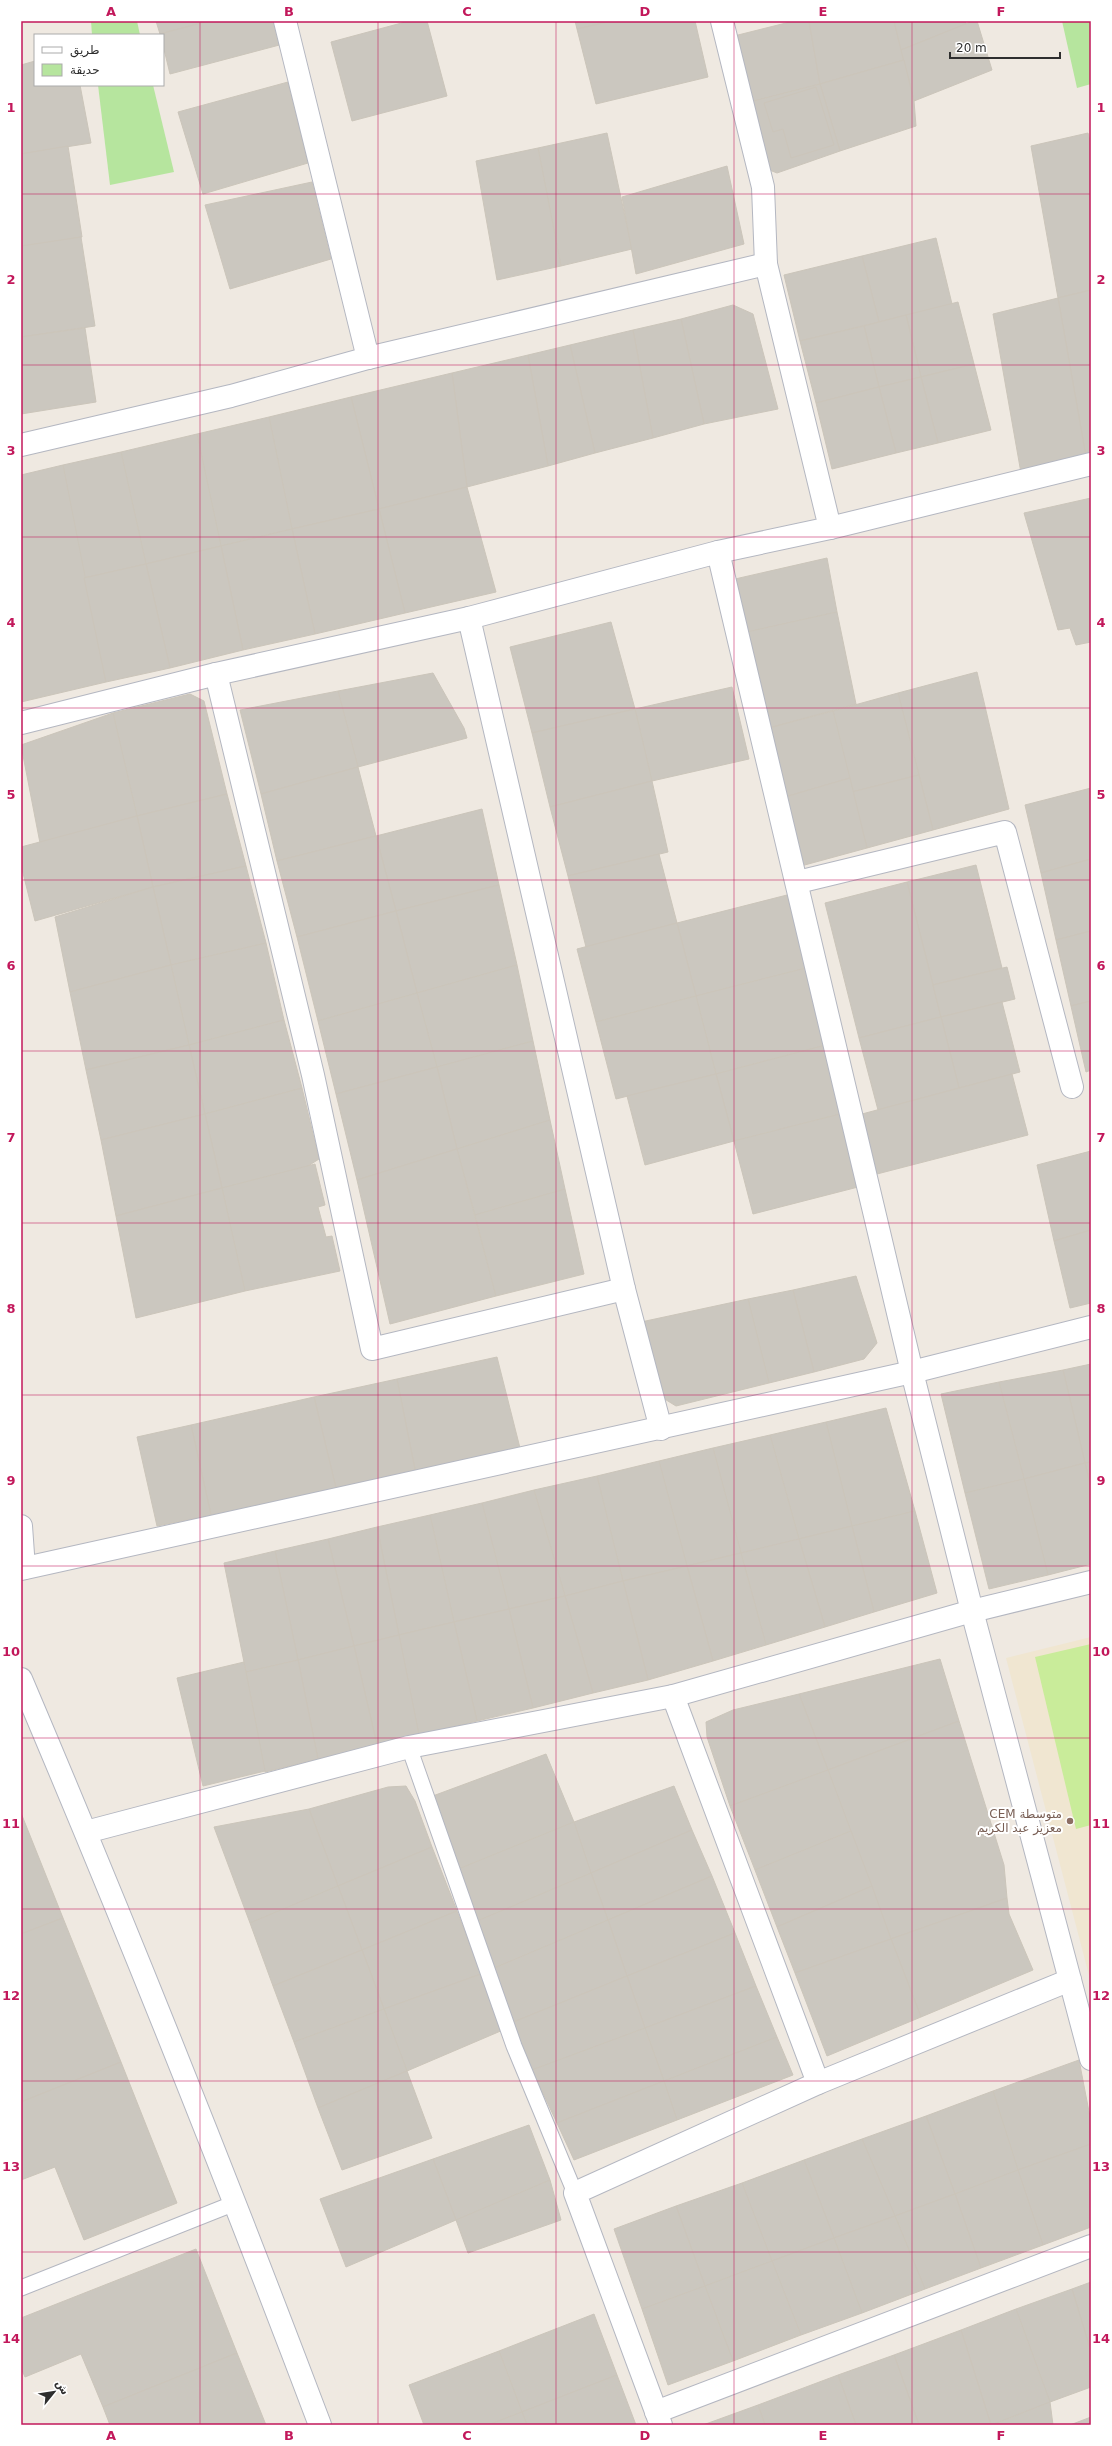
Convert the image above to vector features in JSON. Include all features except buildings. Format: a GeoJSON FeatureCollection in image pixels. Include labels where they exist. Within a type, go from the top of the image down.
{"type":"FeatureCollection","features":[{"type":"Feature","properties":{"kind":"street"},"geometry":{"type":"LineString","coordinates":[[285,21],[368,358]]}},
{"type":"Feature","properties":{"kind":"street"},"geometry":{"type":"LineString","coordinates":[[722,21],[763,187],[766,264],[830,528]]}},
{"type":"Feature","properties":{"kind":"street"},"geometry":{"type":"LineString","coordinates":[[21,445],[231,396],[368,358],[766,264]]}},
{"type":"Feature","properties":{"kind":"street"},"geometry":{"type":"LineString","coordinates":[[21,723],[216,674],[469,618],[718,552],[830,528],[1091,464]]}},
{"type":"Feature","properties":{"kind":"street"},"geometry":{"type":"LineString","coordinates":[[718,552],[798,882],[912,1372],[972,1611],[1091,2059]]}},
{"type":"Feature","properties":{"kind":"street"},"geometry":{"type":"LineString","coordinates":[[469,618],[624,1289],[661,1429]]}},
{"type":"Feature","properties":{"kind":"street"},"geometry":{"type":"LineString","coordinates":[[216,674],[313,1075],[372,1349],[624,1289]]}},
{"type":"Feature","properties":{"kind":"street"},"geometry":{"type":"LineString","coordinates":[[798,882],[1005,832],[1072,1087]]}},
{"type":"Feature","properties":{"kind":"street"},"geometry":{"type":"LineString","coordinates":[[21,1526],[22,1569],[661,1429],[912,1372],[1091,1327]]}},
{"type":"Feature","properties":{"kind":"street"},"geometry":{"type":"LineString","coordinates":[[86,1832],[409,1747],[673,1696],[972,1611],[1091,1582]]}},
{"type":"Feature","properties":{"kind":"street"},"geometry":{"type":"LineString","coordinates":[[21,1679],[86,1832],[236,2203],[320,2425]]}},
{"type":"Feature","properties":{"kind":"street"},"geometry":{"type":"LineString","coordinates":[[673,1696],[818,2083]]}},
{"type":"Feature","properties":{"kind":"street"},"geometry":{"type":"LineString","coordinates":[[1070,1980],[818,2083],[575,2193],[659,2419],[1091,2246]]}},
{"type":"Feature","properties":{"kind":"lane"},"geometry":{"type":"LineString","coordinates":[[409,1747],[514,2046],[575,2193]]}},
{"type":"Feature","properties":{"kind":"lane"},"geometry":{"type":"LineString","coordinates":[[21,2288],[236,2203]]}},
{"type":"Feature","properties":{"kind":"shaded area","name":"CEM متوسطة معزيز عبد الكريم"},"geometry":{"type":"Polygon","coordinates":[[[1091,1637],[1091,1983],[1006,1658],[1091,1637]]]}},
{"type":"Feature","properties":{"kind":"green space"},"geometry":{"type":"Polygon","coordinates":[[[91,21],[137,21],[140,34],[92,34],[91,21]]]}},
{"type":"Feature","properties":{"kind":"green space"},"geometry":{"type":"Polygon","coordinates":[[[1062,21],[1091,21],[1091,84],[1077,88],[1062,21]]]}},
{"type":"Feature","properties":{"kind":"green space"},"geometry":{"type":"Polygon","coordinates":[[[98,86],[153,86],[174,172],[110,185],[98,86]]]}},
{"type":"Feature","properties":{"kind":"green space"},"geometry":{"type":"Polygon","coordinates":[[[1091,1644],[1091,1825],[1076,1829],[1035,1657],[1091,1644]]]}},
{"type":"Feature","properties":{"kind":"place","name":"CEM متوسطة معزيز عبد الكريم"},"geometry":{"type":"Point","coordinates":[1070,1821]}}]}
